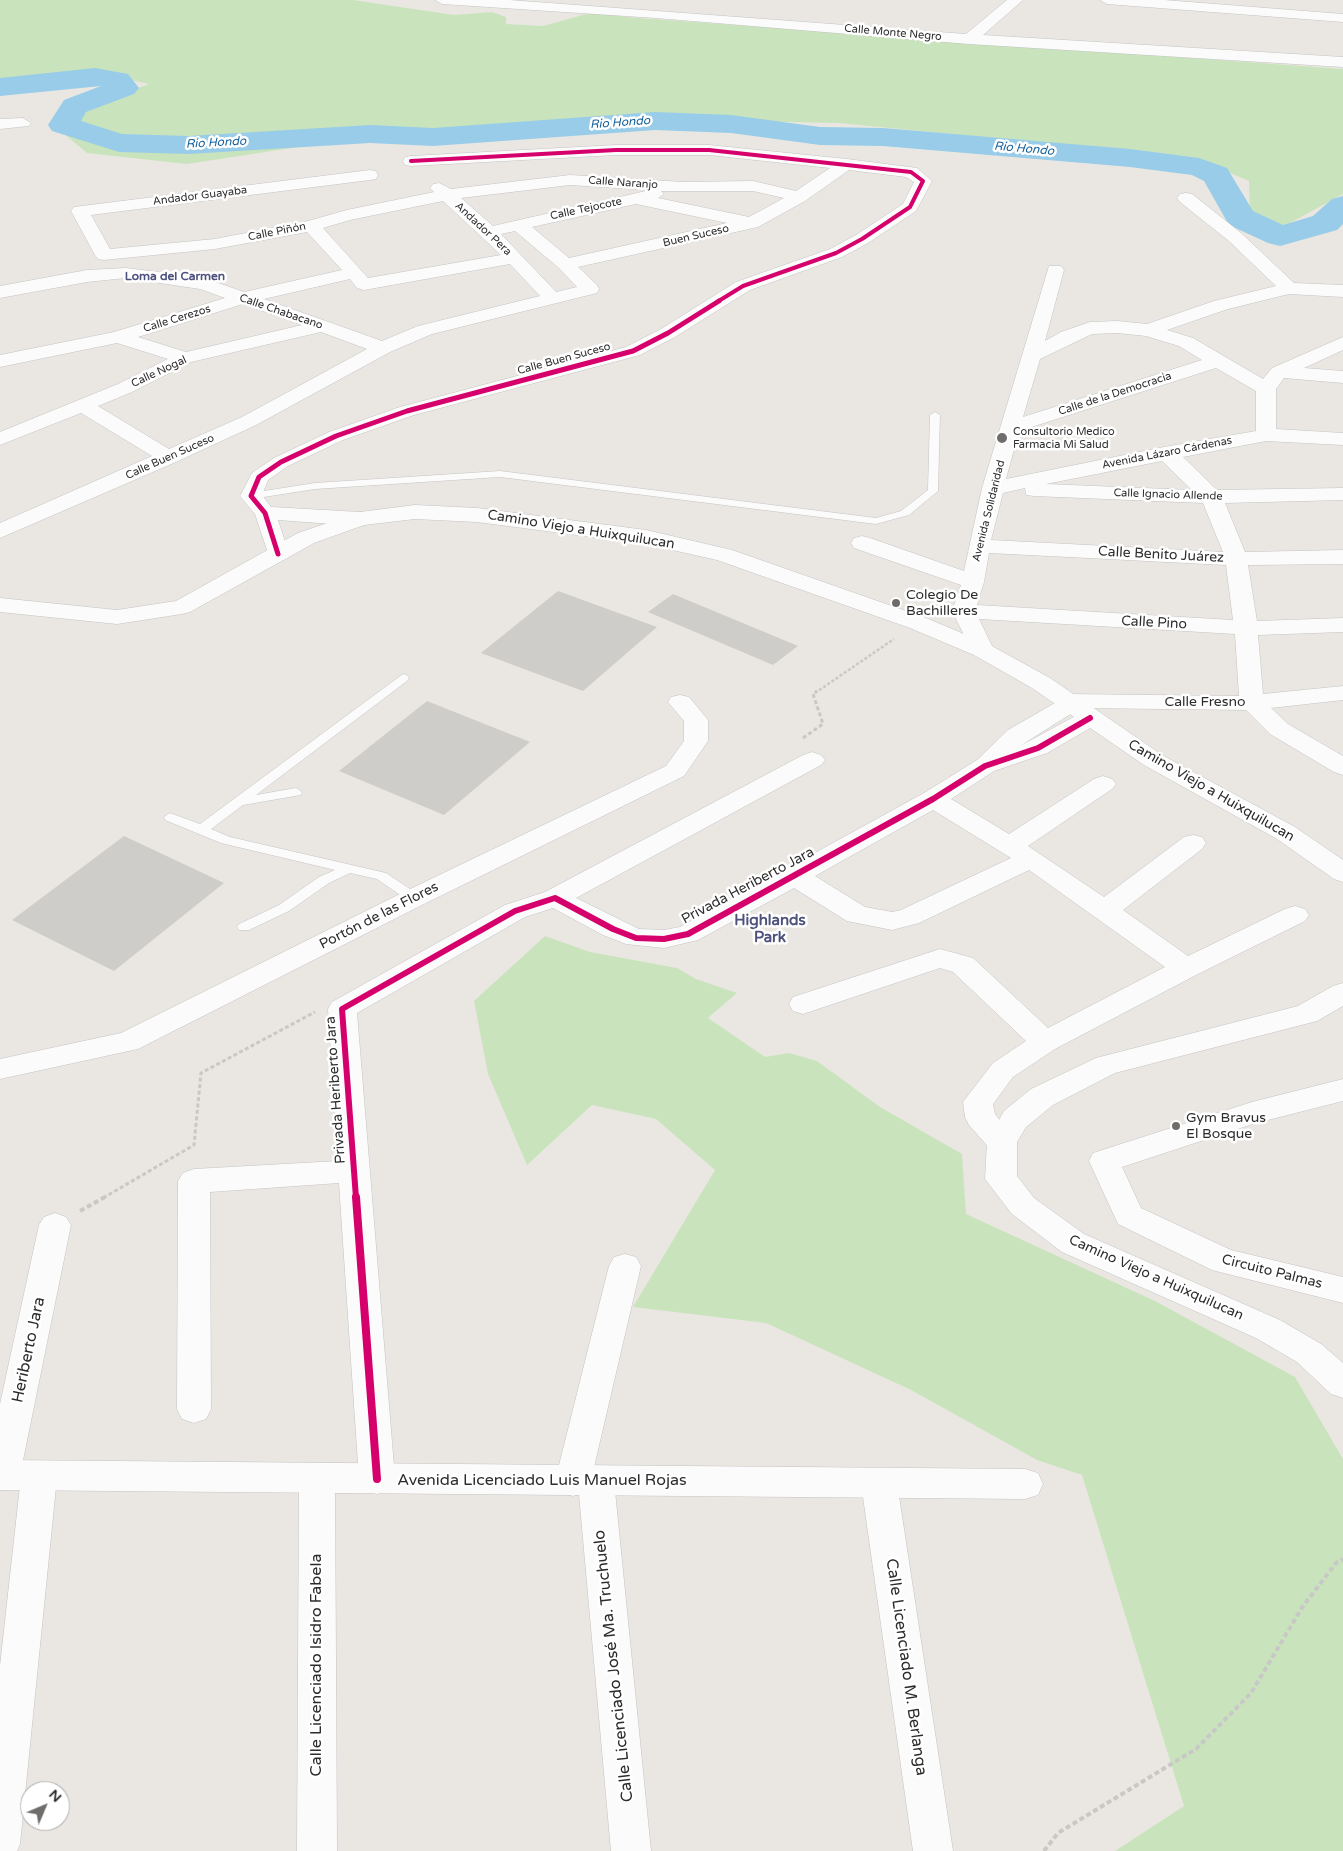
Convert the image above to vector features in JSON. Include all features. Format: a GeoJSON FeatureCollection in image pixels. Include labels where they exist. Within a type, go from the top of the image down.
{"type":"FeatureCollection","features":[{"type":"Feature","properties":{"kind":"street","name":"Calle Monte Negro"},"geometry":{"type":"LineString","coordinates":[[442,0],[612,11],[969,39],[1343,62]]}},
{"type":"Feature","properties":{"kind":"street"},"geometry":{"type":"LineString","coordinates":[[612,11],[628,0]]}},
{"type":"Feature","properties":{"kind":"street"},"geometry":{"type":"LineString","coordinates":[[969,39],[1016,0]]}},
{"type":"Feature","properties":{"kind":"street"},"geometry":{"type":"LineString","coordinates":[[1107,0],[1343,18]]}},
{"type":"Feature","properties":{"kind":"street"},"geometry":{"type":"LineString","coordinates":[[0,124],[23,123]]}},
{"type":"Feature","properties":{"kind":"street","name":"Andador Pera"},"geometry":{"type":"LineString","coordinates":[[553,299],[489,232],[446,195],[411,161],[626,150],[709,150],[783,157]]}},
{"type":"Feature","properties":{"kind":"street"},"geometry":{"type":"LineString","coordinates":[[754,186],[774,169],[783,157],[847,164]]}},
{"type":"Feature","properties":{"kind":"street","name":"Calle Buen Suceso"},"geometry":{"type":"LineString","coordinates":[[251,496],[260,477],[281,462],[336,436],[407,411],[633,351],[668,334],[743,286],[836,253],[862,240],[910,207],[923,181],[911,172],[847,164]]}},
{"type":"Feature","properties":{"kind":"street","name":"Buen Suceso"},"geometry":{"type":"LineString","coordinates":[[565,264],[752,223],[799,197],[847,164]]}},
{"type":"Feature","properties":{"kind":"street","name":"Andador Guayaba"},"geometry":{"type":"LineString","coordinates":[[104,255],[80,211],[370,175]]}},
{"type":"Feature","properties":{"kind":"street","name":"Calle Naranjo"},"geometry":{"type":"LineString","coordinates":[[446,195],[570,180],[683,187],[754,186],[799,197]]}},
{"type":"Feature","properties":{"kind":"street","name":"Calle Tejocote"},"geometry":{"type":"LineString","coordinates":[[489,232],[683,187]]}},
{"type":"Feature","properties":{"kind":"street","name":"Calle Piñón"},"geometry":{"type":"LineString","coordinates":[[104,255],[215,244],[311,226],[347,215],[446,195]]}},
{"type":"Feature","properties":{"kind":"street"},"geometry":{"type":"LineString","coordinates":[[1186,198],[1235,237],[1289,288]]}},
{"type":"Feature","properties":{"kind":"street"},"geometry":{"type":"LineString","coordinates":[[636,199],[752,223]]}},
{"type":"Feature","properties":{"kind":"street"},"geometry":{"type":"LineString","coordinates":[[518,225],[565,264]]}},
{"type":"Feature","properties":{"kind":"street"},"geometry":{"type":"LineString","coordinates":[[311,226],[365,284]]}},
{"type":"Feature","properties":{"kind":"street"},"geometry":{"type":"LineString","coordinates":[[104,255],[176,264],[224,276],[263,294]]}},
{"type":"Feature","properties":{"kind":"street","name":"Calle Cerezos"},"geometry":{"type":"LineString","coordinates":[[0,362],[118,337],[243,298],[263,294],[365,284],[514,258]]}},
{"type":"Feature","properties":{"kind":"street","name":"Calle Buen Suceso"},"geometry":{"type":"LineString","coordinates":[[0,531],[169,458],[249,420],[344,371],[383,348],[425,330],[590,290],[565,264]]}},
{"type":"Feature","properties":{"kind":"street","name":"Avenida Solidaridad"},"geometry":{"type":"LineString","coordinates":[[964,611],[973,582],[979,546],[993,488],[1012,427],[1055,270]]}},
{"type":"Feature","properties":{"kind":"street","name":"Calle Chabacano"},"geometry":{"type":"LineString","coordinates":[[0,292],[87,276],[126,272],[204,284],[383,348]]}},
{"type":"Feature","properties":{"kind":"street"},"geometry":{"type":"LineString","coordinates":[[1148,330],[1221,305],[1289,288],[1343,291]]}},
{"type":"Feature","properties":{"kind":"street","name":"Calle Nogal"},"geometry":{"type":"LineString","coordinates":[[0,438],[84,406],[185,358],[324,326]]}},
{"type":"Feature","properties":{"kind":"street"},"geometry":{"type":"LineString","coordinates":[[1030,356],[1068,336],[1090,328],[1117,327],[1148,330],[1186,342],[1266,388]]}},
{"type":"Feature","properties":{"kind":"street"},"geometry":{"type":"LineString","coordinates":[[118,337],[185,358]]}},
{"type":"Feature","properties":{"kind":"street"},"geometry":{"type":"LineString","coordinates":[[1266,435],[1266,388],[1279,372],[1339,347]]}},
{"type":"Feature","properties":{"kind":"street","name":"Calle de la Democracia"},"geometry":{"type":"LineString","coordinates":[[1012,427],[1218,361]]}},
{"type":"Feature","properties":{"kind":"street"},"geometry":{"type":"LineString","coordinates":[[1279,372],[1343,377]]}},
{"type":"Feature","properties":{"kind":"street"},"geometry":{"type":"LineString","coordinates":[[84,406],[169,458]]}},
{"type":"Feature","properties":{"kind":"street","name":"Avenida Lázaro Cárdenas"},"geometry":{"type":"LineString","coordinates":[[993,488],[1164,453],[1266,435],[1343,439]]}},
{"type":"Feature","properties":{"kind":"street"},"geometry":{"type":"LineString","coordinates":[[1164,453],[1183,468],[1211,497],[1229,536],[1236,559],[1246,628],[1252,702],[1279,728],[1343,767]]}},
{"type":"Feature","properties":{"kind":"street","name":"Calle Ignacio Allende"},"geometry":{"type":"LineString","coordinates":[[993,488],[1211,497],[1343,494]]}},
{"type":"Feature","properties":{"kind":"street"},"geometry":{"type":"LineString","coordinates":[[251,496],[265,513],[278,554]]}},
{"type":"Feature","properties":{"kind":"street","name":"Camino Viejo a Huixquilucan"},"geometry":{"type":"LineString","coordinates":[[0,606],[117,617],[182,607],[306,538],[360,519],[415,512],[476,515],[646,537],[724,555],[918,623],[982,650],[1034,679],[1153,760],[1286,832],[1343,873]]}},
{"type":"Feature","properties":{"kind":"street"},"geometry":{"type":"LineString","coordinates":[[265,513],[360,519]]}},
{"type":"Feature","properties":{"kind":"street"},"geometry":{"type":"LineString","coordinates":[[862,543],[973,582]]}},
{"type":"Feature","properties":{"kind":"street","name":"Calle Benito Juárez"},"geometry":{"type":"LineString","coordinates":[[979,546],[1236,559],[1343,557]]}},
{"type":"Feature","properties":{"kind":"street"},"geometry":{"type":"LineString","coordinates":[[964,611],[982,650]]}},
{"type":"Feature","properties":{"kind":"street","name":"Calle Pino"},"geometry":{"type":"LineString","coordinates":[[964,611],[1246,628],[1343,625]]}},
{"type":"Feature","properties":{"kind":"street","name":"Calle Fresno"},"geometry":{"type":"LineString","coordinates":[[1075,708],[1252,702],[1343,693]]}},
{"type":"Feature","properties":{"kind":"street","name":"Portón de las Flores"},"geometry":{"type":"LineString","coordinates":[[0,1069],[128,1042],[414,898],[675,771],[696,741],[696,720],[680,702]]}},
{"type":"Feature","properties":{"kind":"street","name":"Privada Heriberto Jara"},"geometry":{"type":"LineString","coordinates":[[194,1409],[194,1181],[354,1170],[342,1009],[516,911],[555,898],[613,929],[636,938],[664,939],[688,934],[933,799],[985,766],[1038,748],[1075,708]]}},
{"type":"Feature","properties":{"kind":"street"},"geometry":{"type":"LineString","coordinates":[[1318,752],[1343,751]]}},
{"type":"Feature","properties":{"kind":"street"},"geometry":{"type":"LineString","coordinates":[[555,898],[812,760]]}},
{"type":"Feature","properties":{"kind":"street"},"geometry":{"type":"LineString","coordinates":[[795,876],[857,916],[892,921],[909,917],[1021,852],[1103,784]]}},
{"type":"Feature","properties":{"kind":"street"},"geometry":{"type":"LineString","coordinates":[[933,799],[1021,852],[1186,968]]}},
{"type":"Feature","properties":{"kind":"street"},"geometry":{"type":"LineString","coordinates":[[1104,910],[1193,843]]}},
{"type":"Feature","properties":{"kind":"street"},"geometry":{"type":"LineString","coordinates":[[1002,1142],[980,1117],[978,1102],[1003,1070],[1045,1042],[1186,968],[1295,915]]}},
{"type":"Feature","properties":{"kind":"street"},"geometry":{"type":"LineString","coordinates":[[803,1004],[940,958],[962,965],[1045,1042]]}},
{"type":"Feature","properties":{"kind":"street","name":"Camino Viejo a Huixquilucan"},"geometry":{"type":"LineString","coordinates":[[1343,993],[1307,1014],[1106,1065],[1042,1097],[1015,1119],[1002,1142],[1001,1179],[1023,1206],[1073,1243],[1268,1329],[1309,1353],[1343,1384]]}},
{"type":"Feature","properties":{"kind":"street","name":"Circuito Palmas"},"geometry":{"type":"LineString","coordinates":[[1343,1090],[1252,1113],[1104,1161],[1129,1216],[1223,1261],[1343,1290]]}},
{"type":"Feature","properties":{"kind":"street"},"geometry":{"type":"LineString","coordinates":[[354,1170],[377,1479]]}},
{"type":"Feature","properties":{"kind":"street","name":"Heriberto Jara"},"geometry":{"type":"LineString","coordinates":[[1,1475],[56,1225]]}},
{"type":"Feature","properties":{"kind":"street","name":"Calle Licenciado José Ma. Truchuelo"},"geometry":{"type":"LineString","coordinates":[[625,1266],[584,1481],[631,1851]]}},
{"type":"Feature","properties":{"kind":"street","name":"Avenida Licenciado Luis Manuel Rojas"},"geometry":{"type":"LineString","coordinates":[[1,1475],[39,1477],[1025,1484]]}},
{"type":"Feature","properties":{"kind":"street"},"geometry":{"type":"LineString","coordinates":[[0,1844],[39,1477]]}},
{"type":"Feature","properties":{"kind":"street","name":"Calle Licenciado Isidro Fabela"},"geometry":{"type":"LineString","coordinates":[[317,1479],[317,1851]]}},
{"type":"Feature","properties":{"kind":"street","name":"Calle Licenciado M. Berlanga"},"geometry":{"type":"LineString","coordinates":[[879,1483],[932,1851]]}},
{"type":"Feature","properties":{"kind":"lane"},"geometry":{"type":"LineString","coordinates":[[251,496],[315,486],[500,474],[876,520],[905,513],[933,491],[936,415]]}},
{"type":"Feature","properties":{"kind":"lane"},"geometry":{"type":"LineString","coordinates":[[201,830],[403,678]]}},
{"type":"Feature","properties":{"kind":"lane"},"geometry":{"type":"LineString","coordinates":[[239,802],[296,792]]}},
{"type":"Feature","properties":{"kind":"lane"},"geometry":{"type":"LineString","coordinates":[[170,817],[226,840],[381,876],[414,898]]}},
{"type":"Feature","properties":{"kind":"lane"},"geometry":{"type":"LineString","coordinates":[[244,927],[284,908],[324,880],[348,869]]}},
{"type":"Feature","properties":{"kind":"path"},"geometry":{"type":"LineString","coordinates":[[1044,1851],[1058,1832],[1196,1749],[1251,1693],[1303,1606],[1337,1562],[1343,1559]]}},
{"type":"Feature","properties":{"kind":"green space"},"geometry":{"type":"Polygon","coordinates":[[[0,0],[353,0],[454,15],[492,12],[506,17],[506,24],[543,26],[597,11],[625,17],[1343,69],[1343,194],[1279,229],[1250,215],[1249,181],[1209,164],[1138,151],[1025,146],[951,134],[838,123],[631,119],[357,138],[187,164],[87,153],[63,133],[84,108],[149,84],[98,73],[0,83],[0,0]]]}},
{"type":"Feature","properties":{"kind":"green space"},"geometry":{"type":"Polygon","coordinates":[[[545,936],[590,952],[677,968],[696,979],[737,993],[708,1018],[765,1057],[789,1053],[817,1061],[880,1107],[962,1154],[966,1214],[1155,1301],[1295,1377],[1343,1459],[1343,1851],[1115,1851],[1184,1806],[1082,1475],[1037,1460],[911,1390],[766,1323],[633,1307],[715,1170],[656,1119],[592,1105],[527,1165],[488,1074],[474,1001],[545,936]]]}},
{"type":"Feature","properties":{"kind":"building"},"geometry":{"type":"Polygon","coordinates":[[[558,591],[657,627],[583,691],[481,653],[558,591]]]}},
{"type":"Feature","properties":{"kind":"building"},"geometry":{"type":"Polygon","coordinates":[[[673,594],[798,646],[773,665],[648,612],[673,594]]]}},
{"type":"Feature","properties":{"kind":"building"},"geometry":{"type":"Polygon","coordinates":[[[427,701],[530,742],[444,815],[339,771],[427,701]]]}},
{"type":"Feature","properties":{"kind":"building"},"geometry":{"type":"Polygon","coordinates":[[[124,836],[224,883],[114,971],[12,920],[124,836]]]}},
{"type":"Feature","properties":{"kind":"waterway","name":"Rio Hondo"},"geometry":{"type":"LineString","coordinates":[[0,87],[95,77],[118,80],[124,88],[75,106],[63,125],[119,143],[189,145],[370,134],[433,137],[655,121],[731,124],[820,136],[883,137],[1130,158],[1199,167],[1216,175],[1241,218],[1280,236],[1325,223],[1343,206]]}},
{"type":"Feature","properties":{"kind":"cycle path"},"geometry":{"type":"LineString","coordinates":[[278,554],[265,513],[251,496],[259,477],[281,462],[336,436],[407,411],[633,351],[668,333],[743,286],[836,253],[862,239],[910,207],[923,181],[911,172],[709,150],[616,150],[411,161]]}},
{"type":"Feature","properties":{"kind":"cycle path"},"geometry":{"type":"LineString","coordinates":[[377,1479],[342,1009],[515,911],[555,898],[613,929],[636,938],[664,939],[688,934],[933,799],[985,766],[1038,748],[1090,718]]}},
{"type":"Feature","properties":{"kind":"place","name":"Consultorio Medico Farmacia Mi Salud"},"geometry":{"type":"Point","coordinates":[1002,438]}},
{"type":"Feature","properties":{"kind":"place","name":"Colegio De Bachilleres"},"geometry":{"type":"Point","coordinates":[896,603]}},
{"type":"Feature","properties":{"kind":"place","name":"Gym Bravus El Bosque"},"geometry":{"type":"Point","coordinates":[1176,1126]}},
{"type":"Feature","properties":{"kind":"district","name":"Loma del Carmen"},"geometry":{"type":"Point","coordinates":[175,277]}},
{"type":"Feature","properties":{"kind":"district","name":"Highlands Park"},"geometry":{"type":"Point","coordinates":[770,930]}}]}
